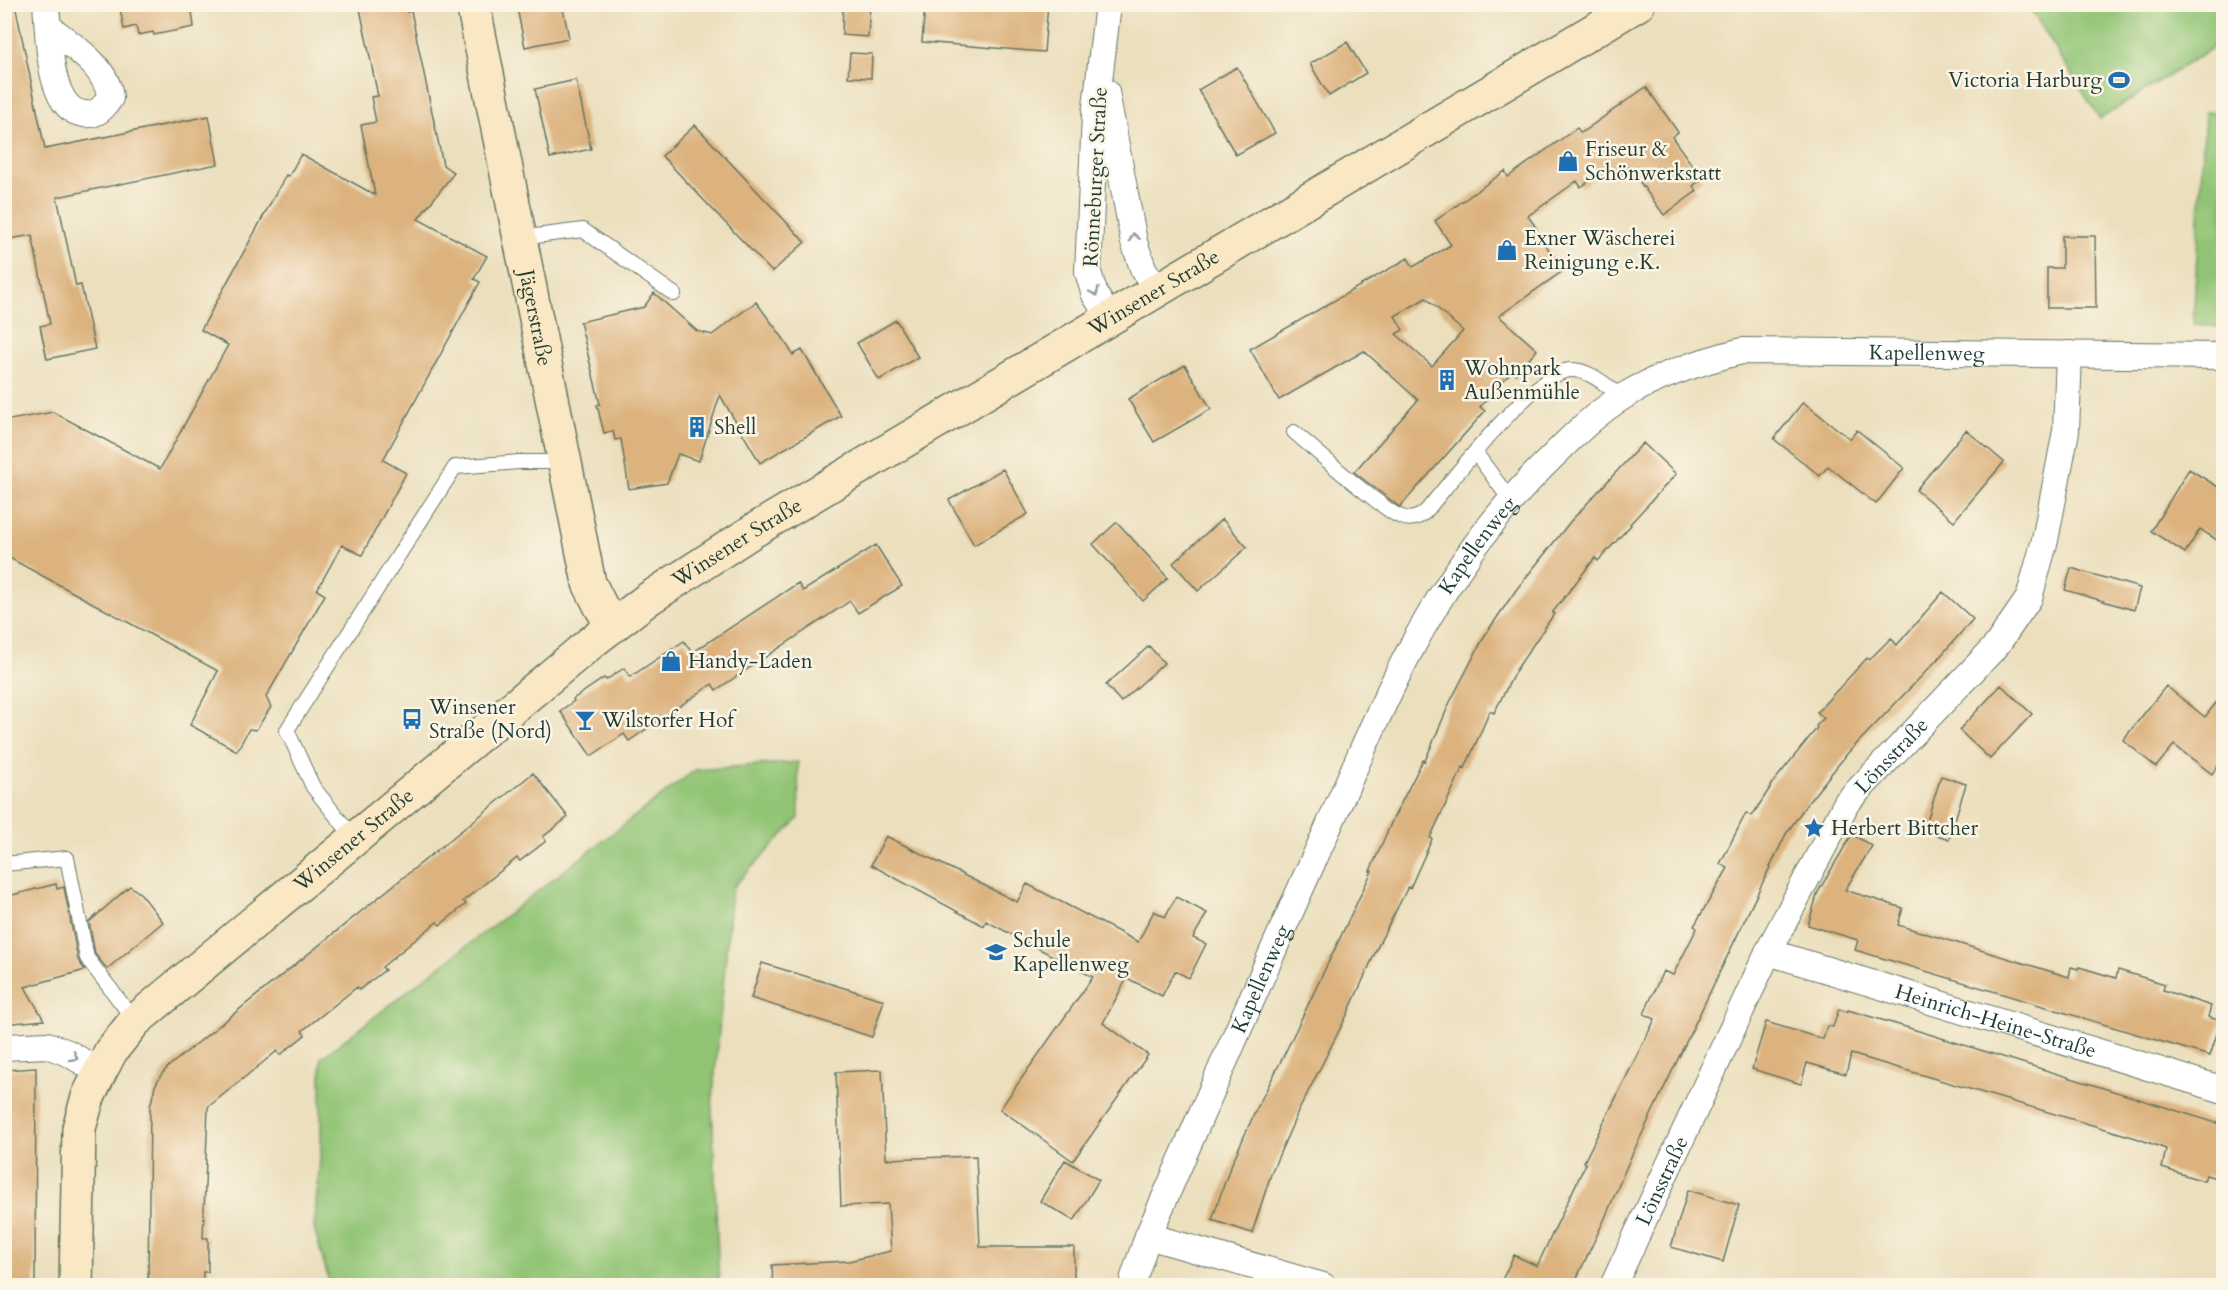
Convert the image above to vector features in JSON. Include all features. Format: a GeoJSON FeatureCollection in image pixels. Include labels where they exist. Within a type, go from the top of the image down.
{"type":"FeatureCollection","features":[{"type":"Feature","properties":{"kind":"main road","name":"Jägerstraße"},"geometry":{"type":"LineString","coordinates":[[472,4],[590,583],[613,626]]}},
{"type":"Feature","properties":{"kind":"main road","name":"Winsener Straße"},"geometry":{"type":"LineString","coordinates":[[76,1286],[79,1128],[88,1097],[111,1051],[135,1022],[354,838],[648,599],[753,531],[1638,4]]}},
{"type":"Feature","properties":{"kind":"street","name":"Rönneburger Straße"},"geometry":{"type":"LineString","coordinates":[[1108,4],[1095,115],[1088,272],[1095,294],[1110,318]]}},
{"type":"Feature","properties":{"kind":"street","name":"Rönneburger Straße"},"geometry":{"type":"LineString","coordinates":[[1101,68],[1134,242],[1143,268],[1156,290]]}},
{"type":"Feature","properties":{"kind":"street","name":"Kapellenweg"},"geometry":{"type":"LineString","coordinates":[[1133,1286],[1148,1236],[1302,884],[1405,660],[1462,564],[1531,478],[1582,428],[1622,397],[1650,382],[1742,351],[2223,356]]}},
{"type":"Feature","properties":{"kind":"street","name":"Lönsstraße"},"geometry":{"type":"LineString","coordinates":[[1613,1286],[1768,951],[1847,802],[1996,646],[2029,598],[2045,540],[2066,431],[2068,354]]}},
{"type":"Feature","properties":{"kind":"street","name":"Heinrich-Heine-Straße"},"geometry":{"type":"LineString","coordinates":[[1768,951],[2223,1090]]}},
{"type":"Feature","properties":{"kind":"street"},"geometry":{"type":"LineString","coordinates":[[4,1047],[47,1045],[68,1053],[100,1072]]}},
{"type":"Feature","properties":{"kind":"street"},"geometry":{"type":"LineString","coordinates":[[1148,1236],[1323,1286]]}},
{"type":"Feature","properties":{"kind":"lane"},"geometry":{"type":"LineString","coordinates":[[520,238],[583,230],[674,294]]}},
{"type":"Feature","properties":{"kind":"lane"},"geometry":{"type":"LineString","coordinates":[[1294,432],[1356,486],[1403,518],[1413,518],[1428,510],[1511,412],[1544,382],[1563,371],[1573,370],[1586,373],[1622,397]]}},
{"type":"Feature","properties":{"kind":"lane"},"geometry":{"type":"LineString","coordinates":[[1475,452],[1511,501]]}},
{"type":"Feature","properties":{"kind":"lane"},"geometry":{"type":"LineString","coordinates":[[354,838],[314,787],[287,730],[455,467],[519,462],[565,462]]}},
{"type":"Feature","properties":{"kind":"lane"},"geometry":{"type":"LineString","coordinates":[[4,864],[67,858],[87,958],[135,1022]]}},
{"type":"Feature","properties":{"kind":"green space","name":"Victoria Harburg"},"geometry":{"type":"Polygon","coordinates":[[[2028,5],[2223,5],[2223,41],[2100,119],[2028,5]]]}},
{"type":"Feature","properties":{"kind":"green space"},"geometry":{"type":"Polygon","coordinates":[[[2205,112],[2223,113],[2223,327],[2193,325],[2205,112]]]}},
{"type":"Feature","properties":{"kind":"green space"},"geometry":{"type":"Polygon","coordinates":[[[798,762],[799,818],[732,888],[712,1107],[719,1285],[330,1285],[314,1228],[321,1148],[321,1058],[695,770],[798,762]]]}},
{"type":"Feature","properties":{"kind":"building"},"geometry":{"type":"Polygon","coordinates":[[[4,4],[15,4],[45,149],[209,116],[218,164],[57,197],[76,286],[81,285],[95,349],[47,359],[40,326],[50,324],[32,235],[4,240],[4,4]]]}},
{"type":"Feature","properties":{"kind":"building"},"geometry":{"type":"Polygon","coordinates":[[[119,4],[191,4],[194,27],[154,35],[153,32],[138,35],[136,26],[124,29],[119,4]]]}},
{"type":"Feature","properties":{"kind":"building"},"geometry":{"type":"Polygon","coordinates":[[[359,4],[405,4],[407,12],[411,11],[443,165],[454,173],[418,219],[487,256],[474,279],[480,282],[383,460],[406,473],[362,555],[342,545],[317,590],[325,595],[266,697],[271,707],[256,730],[249,729],[237,751],[190,725],[218,671],[4,555],[4,421],[53,412],[160,469],[228,345],[201,330],[286,175],[289,176],[301,154],[375,195],[361,125],[376,122],[371,97],[378,96],[359,4]]]}},
{"type":"Feature","properties":{"kind":"building"},"geometry":{"type":"Polygon","coordinates":[[[533,4],[562,4],[569,38],[525,47],[517,8],[533,4]]]}},
{"type":"Feature","properties":{"kind":"building"},"geometry":{"type":"Polygon","coordinates":[[[843,4],[870,4],[868,37],[842,35],[843,4]]]}},
{"type":"Feature","properties":{"kind":"building"},"geometry":{"type":"Polygon","coordinates":[[[925,4],[1048,4],[1044,52],[922,42],[925,4]]]}},
{"type":"Feature","properties":{"kind":"building"},"geometry":{"type":"Polygon","coordinates":[[[1347,42],[1366,73],[1329,96],[1310,64],[1347,42]]]}},
{"type":"Feature","properties":{"kind":"building"},"geometry":{"type":"Polygon","coordinates":[[[850,53],[872,54],[871,78],[848,77],[850,53]]]}},
{"type":"Feature","properties":{"kind":"building"},"geometry":{"type":"Polygon","coordinates":[[[1237,67],[1275,133],[1236,155],[1198,90],[1237,67]]]}},
{"type":"Feature","properties":{"kind":"building"},"geometry":{"type":"Polygon","coordinates":[[[576,80],[591,149],[550,158],[535,89],[576,80]]]}},
{"type":"Feature","properties":{"kind":"building"},"geometry":{"type":"Polygon","coordinates":[[[1646,87],[1678,132],[1672,137],[1702,179],[1693,186],[1697,191],[1664,215],[1629,167],[1613,179],[1607,169],[1581,187],[1577,181],[1528,216],[1537,229],[1535,231],[1564,270],[1499,316],[1537,350],[1516,374],[1512,371],[1480,407],[1485,411],[1400,507],[1354,472],[1418,400],[1364,351],[1279,400],[1250,349],[1408,258],[1413,267],[1451,245],[1435,221],[1505,171],[1508,177],[1577,128],[1581,133],[1646,87]],[[1426,298],[1395,316],[1403,330],[1396,334],[1432,366],[1463,331],[1426,298]]]}},
{"type":"Feature","properties":{"kind":"building"},"geometry":{"type":"Polygon","coordinates":[[[695,125],[805,242],[772,272],[662,156],[695,125]]]}},
{"type":"Feature","properties":{"kind":"building"},"geometry":{"type":"Polygon","coordinates":[[[2062,236],[2095,236],[2096,308],[2047,308],[2047,268],[2062,268],[2062,236]]]}},
{"type":"Feature","properties":{"kind":"building"},"geometry":{"type":"Polygon","coordinates":[[[654,293],[697,331],[712,335],[756,302],[793,355],[802,350],[841,416],[760,463],[720,395],[699,461],[678,454],[667,483],[629,489],[621,439],[615,440],[613,431],[604,433],[597,405],[600,404],[580,322],[644,307],[654,293]]]}},
{"type":"Feature","properties":{"kind":"building"},"geometry":{"type":"Polygon","coordinates":[[[896,320],[918,357],[879,380],[857,343],[896,320]]]}},
{"type":"Feature","properties":{"kind":"building"},"geometry":{"type":"Polygon","coordinates":[[[1185,365],[1211,409],[1154,442],[1128,399],[1185,365]]]}},
{"type":"Feature","properties":{"kind":"building"},"geometry":{"type":"Polygon","coordinates":[[[1803,402],[1850,439],[1857,430],[1904,468],[1876,504],[1828,466],[1820,476],[1774,439],[1803,402]]]}},
{"type":"Feature","properties":{"kind":"building"},"geometry":{"type":"Polygon","coordinates":[[[1966,430],[2004,462],[1954,521],[1916,490],[1966,430]]]}},
{"type":"Feature","properties":{"kind":"building"},"geometry":{"type":"Polygon","coordinates":[[[1643,443],[1676,474],[1598,561],[1595,558],[1552,613],[1554,614],[1516,670],[1494,713],[1490,711],[1430,838],[1432,839],[1410,888],[1408,887],[1380,942],[1348,1013],[1298,1112],[1272,1171],[1252,1233],[1212,1220],[1229,1170],[1255,1112],[1372,871],[1370,871],[1392,821],[1423,760],[1425,761],[1450,702],[1485,635],[1516,590],[1570,522],[1643,443]]]}},
{"type":"Feature","properties":{"kind":"building"},"geometry":{"type":"Polygon","coordinates":[[[1003,469],[1028,514],[974,545],[949,500],[1003,469]]]}},
{"type":"Feature","properties":{"kind":"building"},"geometry":{"type":"Polygon","coordinates":[[[2189,469],[2223,490],[2223,544],[2200,529],[2185,553],[2151,531],[2189,469]]]}},
{"type":"Feature","properties":{"kind":"building"},"geometry":{"type":"Polygon","coordinates":[[[1222,519],[1247,547],[1198,591],[1173,563],[1222,519]]]}},
{"type":"Feature","properties":{"kind":"building"},"geometry":{"type":"Polygon","coordinates":[[[1117,522],[1168,578],[1143,601],[1093,544],[1117,522]]]}},
{"type":"Feature","properties":{"kind":"building"},"geometry":{"type":"Polygon","coordinates":[[[876,545],[902,586],[858,613],[850,601],[716,690],[712,684],[629,741],[624,734],[591,756],[560,711],[574,701],[573,699],[604,678],[606,680],[624,668],[630,677],[684,641],[692,653],[798,583],[803,591],[876,545]]]}},
{"type":"Feature","properties":{"kind":"building"},"geometry":{"type":"Polygon","coordinates":[[[2071,568],[2140,588],[2134,610],[2065,590],[2071,568]]]}},
{"type":"Feature","properties":{"kind":"building"},"geometry":{"type":"Polygon","coordinates":[[[1943,592],[1973,619],[1847,754],[1786,834],[1629,1161],[1574,1284],[1578,1286],[1499,1286],[1514,1255],[1537,1266],[1586,1163],[1584,1162],[1655,1019],[1644,1014],[1663,971],[1673,975],[1697,928],[1694,926],[1728,868],[1720,864],[1746,813],[1752,816],[1775,780],[1817,728],[1816,726],[1824,718],[1817,712],[1867,658],[1869,660],[1891,638],[1897,645],[1943,592]]]}},
{"type":"Feature","properties":{"kind":"building"},"geometry":{"type":"Polygon","coordinates":[[[1149,646],[1164,663],[1121,702],[1106,685],[1149,646]]]}},
{"type":"Feature","properties":{"kind":"building"},"geometry":{"type":"Polygon","coordinates":[[[2001,685],[2032,714],[1990,759],[1959,730],[2001,685]]]}},
{"type":"Feature","properties":{"kind":"building"},"geometry":{"type":"Polygon","coordinates":[[[2166,686],[2205,717],[2223,694],[2223,759],[2212,774],[2174,745],[2156,767],[2123,740],[2166,686]]]}},
{"type":"Feature","properties":{"kind":"building"},"geometry":{"type":"Polygon","coordinates":[[[533,773],[568,817],[543,837],[546,841],[520,861],[517,858],[463,901],[466,904],[440,925],[437,922],[382,967],[385,970],[359,990],[357,987],[302,1031],[305,1035],[280,1055],[277,1051],[208,1107],[203,1238],[208,1238],[208,1272],[203,1272],[203,1286],[148,1286],[150,1107],[155,1086],[161,1075],[169,1066],[533,773]]]}},
{"type":"Feature","properties":{"kind":"building"},"geometry":{"type":"Polygon","coordinates":[[[1941,776],[1966,784],[1949,839],[1924,831],[1941,776]]]}},
{"type":"Feature","properties":{"kind":"building"},"geometry":{"type":"Polygon","coordinates":[[[1852,834],[1872,846],[1845,890],[1903,908],[1898,925],[2069,977],[2071,967],[2078,969],[2079,967],[2116,978],[2118,970],[2165,984],[2163,990],[2211,1006],[2208,1017],[2221,1021],[2210,1056],[1855,950],[1858,940],[1808,925],[1818,892],[1852,834]]]}},
{"type":"Feature","properties":{"kind":"building"},"geometry":{"type":"Polygon","coordinates":[[[886,836],[1017,902],[1027,884],[1138,942],[1154,911],[1165,917],[1176,897],[1207,913],[1193,938],[1206,944],[1189,978],[1175,971],[1162,996],[1127,978],[1103,1023],[1148,1055],[1073,1161],[1000,1109],[1093,977],[986,921],[984,926],[871,865],[886,836]]]}},
{"type":"Feature","properties":{"kind":"building"},"geometry":{"type":"Polygon","coordinates":[[[56,884],[57,889],[64,887],[78,960],[85,970],[25,987],[44,1020],[4,1024],[4,897],[56,884]]]}},
{"type":"Feature","properties":{"kind":"building"},"geometry":{"type":"Polygon","coordinates":[[[130,886],[141,894],[163,922],[107,969],[95,954],[89,922],[130,886]]]}},
{"type":"Feature","properties":{"kind":"building"},"geometry":{"type":"Polygon","coordinates":[[[762,963],[884,1000],[872,1037],[751,998],[762,963]]]}},
{"type":"Feature","properties":{"kind":"building"},"geometry":{"type":"Polygon","coordinates":[[[1839,1009],[1909,1028],[2223,1125],[2223,1180],[2206,1175],[2204,1181],[2162,1168],[2166,1149],[2136,1138],[1851,1054],[1846,1074],[1807,1063],[1801,1084],[1752,1069],[1766,1022],[1823,1039],[1827,1026],[1833,1027],[1839,1009]]]}},
{"type":"Feature","properties":{"kind":"building"},"geometry":{"type":"Polygon","coordinates":[[[36,1068],[35,1286],[4,1286],[4,1070],[36,1068]]]}},
{"type":"Feature","properties":{"kind":"building"},"geometry":{"type":"Polygon","coordinates":[[[882,1070],[886,1159],[976,1156],[980,1247],[1074,1247],[1074,1286],[773,1286],[772,1265],[849,1261],[891,1251],[888,1204],[841,1206],[836,1072],[882,1070]]]}},
{"type":"Feature","properties":{"kind":"building"},"geometry":{"type":"Polygon","coordinates":[[[1065,1160],[1099,1180],[1074,1221],[1040,1201],[1065,1160]]]}},
{"type":"Feature","properties":{"kind":"building"},"geometry":{"type":"Polygon","coordinates":[[[1688,1190],[1739,1205],[1723,1262],[1671,1247],[1688,1190]]]}},
{"type":"Feature","properties":{"kind":"place","name":"Victoria Harburg"},"geometry":{"type":"Point","coordinates":[2119,80]}},
{"type":"Feature","properties":{"kind":"place","name":"Friseur & Schönwerkstatt"},"geometry":{"type":"Point","coordinates":[1568,161]}},
{"type":"Feature","properties":{"kind":"place","name":"Exner Wäscherei Reinigung e.K."},"geometry":{"type":"Point","coordinates":[1507,250]}},
{"type":"Feature","properties":{"kind":"place","name":"Wohnpark Außenmühle"},"geometry":{"type":"Point","coordinates":[1447,380]}},
{"type":"Feature","properties":{"kind":"place","name":"Shell"},"geometry":{"type":"Point","coordinates":[697,427]}},
{"type":"Feature","properties":{"kind":"place","name":"Handy-Laden"},"geometry":{"type":"Point","coordinates":[671,661]}},
{"type":"Feature","properties":{"kind":"place","name":"Winsener Straße (Nord)"},"geometry":{"type":"Point","coordinates":[412,719]}},
{"type":"Feature","properties":{"kind":"place","name":"Wilstorfer Hof"},"geometry":{"type":"Point","coordinates":[585,720]}},
{"type":"Feature","properties":{"kind":"place","name":"Herbert Bittcher"},"geometry":{"type":"Point","coordinates":[1814,828]}},
{"type":"Feature","properties":{"kind":"place","name":"Schule Kapellenweg"},"geometry":{"type":"Point","coordinates":[996,952]}}]}
